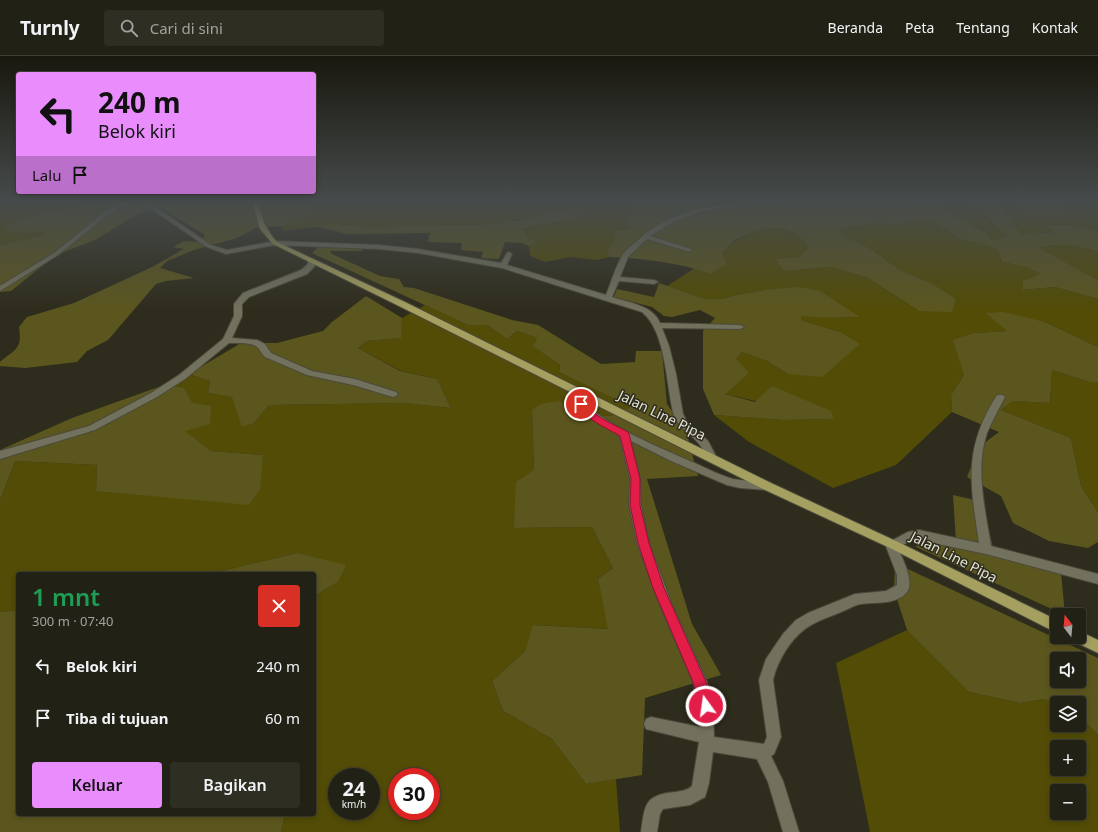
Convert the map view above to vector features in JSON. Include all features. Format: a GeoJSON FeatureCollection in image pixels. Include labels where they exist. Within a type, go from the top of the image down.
{"type":"FeatureCollection","features":[{"type":"Feature","properties":{"kind":"main road","name":"Jalan Line Pipa"},"geometry":{"type":"LineString","coordinates":[[270,237],[275,243],[311,261],[711,456],[767,486],[893,545],[1050,624]]}},
{"type":"Feature","properties":{"kind":"main road"},"geometry":{"type":"LineString","coordinates":[[1086,641],[1098,647]]}},
{"type":"Feature","properties":{"kind":"street"},"geometry":{"type":"LineString","coordinates":[[0,289],[56,254],[77,237]]}},
{"type":"Feature","properties":{"kind":"street"},"geometry":{"type":"LineString","coordinates":[[198,237],[217,250],[235,252],[275,243],[389,248],[503,266],[650,312],[658,325],[672,374],[678,414],[684,424],[704,443],[711,456]]}},
{"type":"Feature","properties":{"kind":"street"},"geometry":{"type":"LineString","coordinates":[[608,299],[625,256],[646,237]]}},
{"type":"Feature","properties":{"kind":"street"},"geometry":{"type":"LineString","coordinates":[[647,237],[689,250]]}},
{"type":"Feature","properties":{"kind":"street"},"geometry":{"type":"LineString","coordinates":[[503,266],[509,254]]}},
{"type":"Feature","properties":{"kind":"street"},"geometry":{"type":"LineString","coordinates":[[0,455],[81,432],[113,418],[170,385],[213,353],[227,340],[238,316],[238,304],[246,295],[304,272],[311,266],[311,261]]}},
{"type":"Feature","properties":{"kind":"street"},"geometry":{"type":"LineString","coordinates":[[617,279],[654,282]]}},
{"type":"Feature","properties":{"kind":"street"},"geometry":{"type":"LineString","coordinates":[[658,325],[740,327]]}},
{"type":"Feature","properties":{"kind":"street"},"geometry":{"type":"LineString","coordinates":[[227,340],[254,342],[262,346],[265,353],[268,355],[310,373],[355,382],[393,394]]}},
{"type":"Feature","properties":{"kind":"street"},"geometry":{"type":"LineString","coordinates":[[587,396],[581,403],[584,410],[624,434],[728,481],[737,484],[767,486]]}},
{"type":"Feature","properties":{"kind":"street"},"geometry":{"type":"LineString","coordinates":[[986,549],[978,497],[976,462],[986,425],[1000,397]]}},
{"type":"Feature","properties":{"kind":"street"},"geometry":{"type":"LineString","coordinates":[[624,434],[635,479],[635,505],[639,528],[659,588],[704,693],[707,722],[707,740],[699,791],[696,795],[690,797],[658,803],[652,811],[649,832]]}},
{"type":"Feature","properties":{"kind":"street"},"geometry":{"type":"LineString","coordinates":[[651,724],[707,740],[762,752],[769,749],[774,737],[766,680],[767,674],[779,649],[795,630],[806,621],[855,600],[894,595],[903,588],[903,575],[893,545],[908,537],[919,535],[986,549],[1098,579]]}},
{"type":"Feature","properties":{"kind":"street"},"geometry":{"type":"LineString","coordinates":[[762,752],[775,781],[791,832]]}},
{"type":"Feature","properties":{"kind":"shaded area"},"geometry":{"type":"Polygon","coordinates":[[[0,237],[34,237],[0,245],[0,237]]]}},
{"type":"Feature","properties":{"kind":"shaded area"},"geometry":{"type":"Polygon","coordinates":[[[34,237],[100,237],[56,255],[11,291],[0,292],[0,245],[34,237]]]}},
{"type":"Feature","properties":{"kind":"shaded area"},"geometry":{"type":"Polygon","coordinates":[[[203,237],[238,237],[194,250],[167,261],[160,268],[194,278],[166,281],[156,284],[108,340],[87,351],[77,362],[25,368],[0,366],[0,362],[17,348],[20,340],[19,327],[27,317],[74,303],[152,267],[184,249],[173,247],[184,241],[199,242],[203,237]]]}},
{"type":"Feature","properties":{"kind":"shaded area"},"geometry":{"type":"Polygon","coordinates":[[[429,237],[527,237],[538,242],[529,246],[521,243],[505,242],[499,259],[481,258],[483,252],[461,250],[462,243],[428,242],[429,237]]]}},
{"type":"Feature","properties":{"kind":"shaded area"},"geometry":{"type":"Polygon","coordinates":[[[527,237],[620,237],[606,251],[610,257],[597,260],[570,257],[545,262],[530,256],[529,246],[538,242],[527,237]]]}},
{"type":"Feature","properties":{"kind":"shaded area"},"geometry":{"type":"Polygon","coordinates":[[[615,237],[741,237],[730,244],[722,253],[726,264],[711,274],[674,264],[610,257],[606,251],[616,240],[615,237]]]}},
{"type":"Feature","properties":{"kind":"shaded area"},"geometry":{"type":"Polygon","coordinates":[[[743,237],[799,237],[808,248],[799,257],[776,259],[784,271],[832,267],[868,278],[919,311],[931,283],[900,270],[871,249],[847,237],[957,237],[986,245],[998,250],[1002,262],[1027,267],[1042,274],[1023,290],[1055,287],[1098,299],[1098,347],[1045,322],[985,313],[1008,331],[975,333],[964,375],[951,395],[952,412],[896,465],[833,488],[749,442],[714,415],[783,420],[834,419],[725,394],[736,359],[742,352],[767,361],[788,374],[840,332],[801,320],[802,315],[829,318],[859,317],[764,290],[722,299],[705,299],[667,286],[695,268],[711,274],[721,254],[743,237]]]}},
{"type":"Feature","properties":{"kind":"shaded area"},"geometry":{"type":"Polygon","coordinates":[[[800,237],[847,237],[871,249],[900,270],[931,283],[956,299],[952,312],[919,311],[868,278],[832,267],[784,271],[775,259],[799,257],[808,248],[800,237]]]}},
{"type":"Feature","properties":{"kind":"shaded area"},"geometry":{"type":"Polygon","coordinates":[[[957,237],[990,237],[991,240],[1006,237],[1098,237],[1098,251],[1068,245],[1054,245],[1039,248],[1098,280],[1098,299],[1055,287],[1023,290],[1023,281],[1041,274],[1027,267],[1002,262],[998,250],[986,245],[957,237]]]}},
{"type":"Feature","properties":{"kind":"shaded area"},"geometry":{"type":"Polygon","coordinates":[[[990,237],[1008,238],[991,240],[990,237]]]}},
{"type":"Feature","properties":{"kind":"shaded area"},"geometry":{"type":"Polygon","coordinates":[[[1061,244],[1080,246],[1098,251],[1098,280],[1038,248],[1061,244]]]}},
{"type":"Feature","properties":{"kind":"shaded area"},"geometry":{"type":"Polygon","coordinates":[[[319,246],[360,248],[363,251],[330,251],[332,254],[380,276],[399,279],[404,287],[414,288],[512,320],[538,325],[601,364],[635,362],[636,351],[662,351],[667,404],[686,431],[698,476],[647,479],[692,624],[721,675],[645,698],[642,775],[586,784],[552,739],[503,711],[492,681],[525,651],[533,625],[608,629],[598,579],[613,568],[592,527],[514,528],[516,482],[534,470],[532,410],[541,404],[559,401],[584,416],[610,416],[631,407],[559,372],[560,365],[533,346],[537,338],[517,331],[507,339],[487,325],[468,325],[312,253],[319,246]]]}},
{"type":"Feature","properties":{"kind":"shaded area"},"geometry":{"type":"Polygon","coordinates":[[[659,283],[705,299],[722,299],[764,290],[799,287],[820,291],[860,317],[829,318],[802,316],[801,320],[840,332],[860,344],[822,377],[788,374],[767,361],[742,352],[736,359],[749,373],[725,394],[755,402],[772,386],[831,411],[834,419],[783,420],[714,415],[703,389],[703,331],[715,318],[700,310],[672,317],[664,316],[652,307],[614,297],[617,289],[654,297],[659,283]]]}},
{"type":"Feature","properties":{"kind":"shaded area"},"geometry":{"type":"Polygon","coordinates":[[[366,296],[402,318],[401,338],[367,341],[358,348],[400,371],[437,379],[451,408],[403,403],[269,405],[254,423],[242,427],[232,397],[208,393],[210,381],[189,374],[241,343],[277,343],[323,331],[332,322],[366,296]]]}},
{"type":"Feature","properties":{"kind":"shaded area"},"geometry":{"type":"Polygon","coordinates":[[[425,305],[468,325],[487,325],[507,339],[517,331],[537,338],[534,346],[560,365],[559,372],[632,407],[610,416],[584,416],[573,410],[532,410],[534,470],[514,528],[592,527],[613,568],[598,579],[609,629],[534,625],[525,651],[492,681],[503,711],[552,739],[586,784],[616,779],[620,832],[281,832],[285,816],[316,816],[316,595],[338,582],[297,553],[217,572],[16,572],[16,610],[0,612],[0,500],[15,461],[97,465],[96,491],[263,455],[211,451],[184,431],[192,403],[164,385],[189,374],[210,381],[208,393],[233,397],[254,423],[269,405],[403,403],[451,408],[437,379],[401,371],[358,348],[367,341],[400,338],[402,318],[425,305]]]}},
{"type":"Feature","properties":{"kind":"shaded area"},"geometry":{"type":"Polygon","coordinates":[[[1003,312],[1045,322],[1098,347],[1098,382],[1090,382],[1052,370],[1050,403],[1013,401],[1001,410],[1071,438],[1081,486],[1098,512],[1098,542],[1088,548],[1049,541],[1013,523],[1001,496],[967,477],[979,447],[999,432],[952,412],[951,395],[964,375],[953,340],[975,333],[1007,331],[985,313],[1003,312]]]}},
{"type":"Feature","properties":{"kind":"shaded area"},"geometry":{"type":"Polygon","coordinates":[[[1052,370],[1090,382],[1098,382],[1098,512],[1081,486],[1071,438],[1001,410],[1013,401],[1050,403],[1052,370]]]}},
{"type":"Feature","properties":{"kind":"shaded area"},"geometry":{"type":"Polygon","coordinates":[[[164,385],[184,388],[192,403],[211,406],[210,424],[185,431],[211,451],[263,455],[260,489],[249,505],[96,491],[97,465],[15,461],[0,500],[0,450],[72,418],[164,385]]]}},
{"type":"Feature","properties":{"kind":"shaded area"},"geometry":{"type":"Polygon","coordinates":[[[953,495],[983,502],[993,548],[1061,572],[1064,608],[1050,608],[916,547],[920,535],[956,541],[953,495]]]}},
{"type":"Feature","properties":{"kind":"shaded area"},"geometry":{"type":"Polygon","coordinates":[[[297,553],[346,565],[338,582],[316,595],[316,572],[217,572],[297,553]]]}},
{"type":"Feature","properties":{"kind":"shaded area"},"geometry":{"type":"Polygon","coordinates":[[[895,563],[1050,636],[1050,644],[1068,644],[1085,652],[1050,652],[1050,688],[1086,688],[1086,652],[1098,658],[1098,735],[1086,722],[1086,696],[1050,696],[1050,702],[1044,699],[1020,703],[969,692],[907,630],[894,590],[895,563]]]}},
{"type":"Feature","properties":{"kind":"shaded area"},"geometry":{"type":"Polygon","coordinates":[[[16,610],[16,816],[285,816],[281,832],[0,832],[0,612],[16,610]]]}},
{"type":"Feature","properties":{"kind":"shaded area"},"geometry":{"type":"Polygon","coordinates":[[[907,630],[969,692],[1020,703],[1044,699],[1050,702],[1050,732],[1086,732],[1086,722],[1098,735],[1098,832],[870,832],[836,663],[907,630]]]}},
{"type":"Feature","properties":{"kind":"route"},"geometry":{"type":"LineString","coordinates":[[581,404],[584,410],[624,434],[635,479],[635,505],[639,528],[659,588],[700,682],[704,693],[706,706]]}}]}
